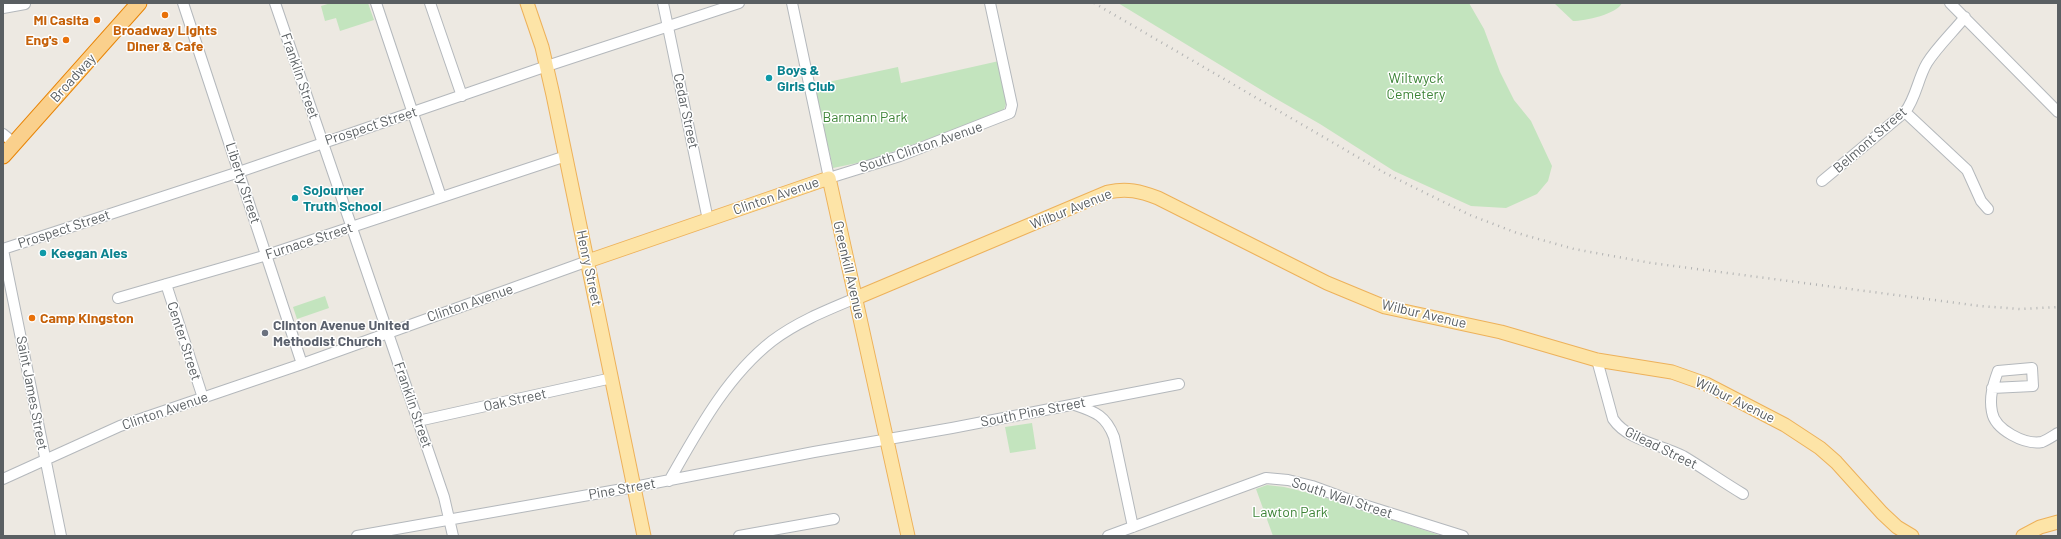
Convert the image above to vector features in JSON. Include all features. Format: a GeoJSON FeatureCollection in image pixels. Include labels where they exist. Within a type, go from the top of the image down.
{"type":"FeatureCollection","features":[{"type":"Feature","properties":{"kind":"highway","name":"Broadway"},"geometry":{"type":"LineString","coordinates":[[6,148],[139,3]]}},
{"type":"Feature","properties":{"kind":"main road","name":"Henry Street"},"geometry":{"type":"LineString","coordinates":[[527,3],[547,66],[644,536]]}},
{"type":"Feature","properties":{"kind":"main road","name":"Clinton Avenue"},"geometry":{"type":"LineString","coordinates":[[588,261],[829,178]]}},
{"type":"Feature","properties":{"kind":"main road","name":"Greenkill Avenue"},"geometry":{"type":"LineString","coordinates":[[829,178],[908,536]]}},
{"type":"Feature","properties":{"kind":"main road","name":"Wilbur Avenue"},"geometry":{"type":"LineString","coordinates":[[856,298],[1108,192],[1122,189],[1137,190],[1158,198],[1361,298],[1385,307],[1500,332],[1597,360],[1672,372],[1727,394],[1785,425],[1820,448],[1836,462],[1882,513],[1912,536]]}},
{"type":"Feature","properties":{"kind":"main road"},"geometry":{"type":"LineString","coordinates":[[2022,536],[2040,527],[2058,522]]}},
{"type":"Feature","properties":{"kind":"street","name":"Liberty Street"},"geometry":{"type":"LineString","coordinates":[[183,3],[302,364]]}},
{"type":"Feature","properties":{"kind":"street","name":"Franklin Street"},"geometry":{"type":"LineString","coordinates":[[275,3],[444,497],[453,536]]}},
{"type":"Feature","properties":{"kind":"street"},"geometry":{"type":"LineString","coordinates":[[376,3],[441,197]]}},
{"type":"Feature","properties":{"kind":"street"},"geometry":{"type":"LineString","coordinates":[[430,3],[462,96]]}},
{"type":"Feature","properties":{"kind":"street","name":"Cedar Street"},"geometry":{"type":"LineString","coordinates":[[663,3],[708,220]]}},
{"type":"Feature","properties":{"kind":"street","name":"Prospect Street"},"geometry":{"type":"LineString","coordinates":[[3,249],[239,172],[547,66],[739,3]]}},
{"type":"Feature","properties":{"kind":"street","name":"Greenkill Avenue"},"geometry":{"type":"LineString","coordinates":[[792,3],[829,178]]}},
{"type":"Feature","properties":{"kind":"street","name":"South Clinton Avenue"},"geometry":{"type":"LineString","coordinates":[[829,178],[900,156],[993,121],[1010,113],[1012,105],[990,3]]}},
{"type":"Feature","properties":{"kind":"street"},"geometry":{"type":"LineString","coordinates":[[1950,3],[1965,17],[2008,64],[2058,112]]}},
{"type":"Feature","properties":{"kind":"street"},"geometry":{"type":"LineString","coordinates":[[3,8],[25,4]]}},
{"type":"Feature","properties":{"kind":"street","name":"Belmont Street"},"geometry":{"type":"LineString","coordinates":[[1822,181],[1905,112],[1910,106],[1917,85],[1928,62],[1965,17]]}},
{"type":"Feature","properties":{"kind":"street"},"geometry":{"type":"LineString","coordinates":[[1905,112],[1967,170],[1981,201],[1988,209]]}},
{"type":"Feature","properties":{"kind":"street","name":"Furnace Street"},"geometry":{"type":"LineString","coordinates":[[118,298],[267,255],[566,156]]}},
{"type":"Feature","properties":{"kind":"street","name":"Saint James Street"},"geometry":{"type":"LineString","coordinates":[[3,249],[61,536]]}},
{"type":"Feature","properties":{"kind":"street","name":"Clinton Avenue"},"geometry":{"type":"LineString","coordinates":[[3,479],[120,426],[302,364],[588,261]]}},
{"type":"Feature","properties":{"kind":"street","name":"Center Street"},"geometry":{"type":"LineString","coordinates":[[166,284],[203,398]]}},
{"type":"Feature","properties":{"kind":"street"},"geometry":{"type":"LineString","coordinates":[[669,480],[724,392],[762,350],[795,325],[856,298]]}},
{"type":"Feature","properties":{"kind":"street","name":"Gilead Street"},"geometry":{"type":"LineString","coordinates":[[1597,360],[1613,419],[1618,426],[1626,432],[1682,456],[1743,494]]}},
{"type":"Feature","properties":{"kind":"street","name":"Oak Street"},"geometry":{"type":"LineString","coordinates":[[418,421],[612,378]]}},
{"type":"Feature","properties":{"kind":"street","name":"South Pine Street"},"geometry":{"type":"LineString","coordinates":[[886,439],[1179,384]]}},
{"type":"Feature","properties":{"kind":"street"},"geometry":{"type":"LineString","coordinates":[[1992,388],[1990,392],[1992,414],[2000,426],[2013,435],[2029,442],[2042,442],[2058,433]]}},
{"type":"Feature","properties":{"kind":"street"},"geometry":{"type":"LineString","coordinates":[[1073,404],[1090,410],[1110,424],[1133,527]]}},
{"type":"Feature","properties":{"kind":"street","name":"Pine Street"},"geometry":{"type":"LineString","coordinates":[[357,536],[634,487],[886,439]]}},
{"type":"Feature","properties":{"kind":"street","name":"South Wall Street"},"geometry":{"type":"LineString","coordinates":[[1108,536],[1266,478],[1288,480],[1312,486],[1361,504],[1463,536]]}},
{"type":"Feature","properties":{"kind":"street"},"geometry":{"type":"LineString","coordinates":[[739,536],[834,519]]}},
{"type":"Feature","properties":{"kind":"green space"},"geometry":{"type":"Polygon","coordinates":[[[331,3],[368,3],[374,20],[340,31],[336,18],[325,21],[321,6],[331,3]]]}},
{"type":"Feature","properties":{"kind":"green space","name":"Wiltwyck Cemetery"},"geometry":{"type":"Polygon","coordinates":[[[1118,3],[1469,3],[1484,29],[1500,72],[1514,100],[1531,121],[1552,166],[1548,181],[1537,194],[1506,208],[1471,206],[1394,171],[1320,124],[1118,3]]]}},
{"type":"Feature","properties":{"kind":"green space"},"geometry":{"type":"Polygon","coordinates":[[[1554,3],[1622,3],[1619,7],[1607,14],[1585,20],[1573,21],[1554,3]]]}},
{"type":"Feature","properties":{"kind":"green space","name":"Barmann Park"},"geometry":{"type":"Polygon","coordinates":[[[999,61],[1007,101],[1003,112],[867,161],[833,168],[814,85],[898,67],[901,83],[999,61]]]}},
{"type":"Feature","properties":{"kind":"green space"},"geometry":{"type":"Polygon","coordinates":[[[325,296],[329,308],[297,319],[293,307],[325,296]]]}},
{"type":"Feature","properties":{"kind":"green space"},"geometry":{"type":"Polygon","coordinates":[[[1032,423],[1036,449],[1010,453],[1005,427],[1032,423]]]}},
{"type":"Feature","properties":{"kind":"green space","name":"Lawton Park"},"geometry":{"type":"Polygon","coordinates":[[[1267,485],[1284,487],[1314,494],[1442,536],[1273,536],[1256,489],[1267,485]]]}},
{"type":"Feature","properties":{"kind":"railway"},"geometry":{"type":"LineString","coordinates":[[1094,3],[1385,173],[1470,215],[1517,233],[1574,249],[1651,263],[1980,306],[2020,309],[2058,307]]}},
{"type":"Feature","properties":{"kind":"place","name":"Broadway Lights Diner & Cafe"},"geometry":{"type":"Point","coordinates":[165,15]}},
{"type":"Feature","properties":{"kind":"place","name":"Mi Casita"},"geometry":{"type":"Point","coordinates":[97,20]}},
{"type":"Feature","properties":{"kind":"place","name":"Eng's"},"geometry":{"type":"Point","coordinates":[66,40]}},
{"type":"Feature","properties":{"kind":"place","name":"Boys & Girls Club"},"geometry":{"type":"Point","coordinates":[769,78]}},
{"type":"Feature","properties":{"kind":"place","name":"Sojourner Truth School"},"geometry":{"type":"Point","coordinates":[295,198]}},
{"type":"Feature","properties":{"kind":"place","name":"Keegan Ales"},"geometry":{"type":"Point","coordinates":[43,253]}},
{"type":"Feature","properties":{"kind":"place","name":"Camp Kingston"},"geometry":{"type":"Point","coordinates":[32,318]}},
{"type":"Feature","properties":{"kind":"place","name":"Clinton Avenue United Methodist Church"},"geometry":{"type":"Point","coordinates":[265,333]}}]}
